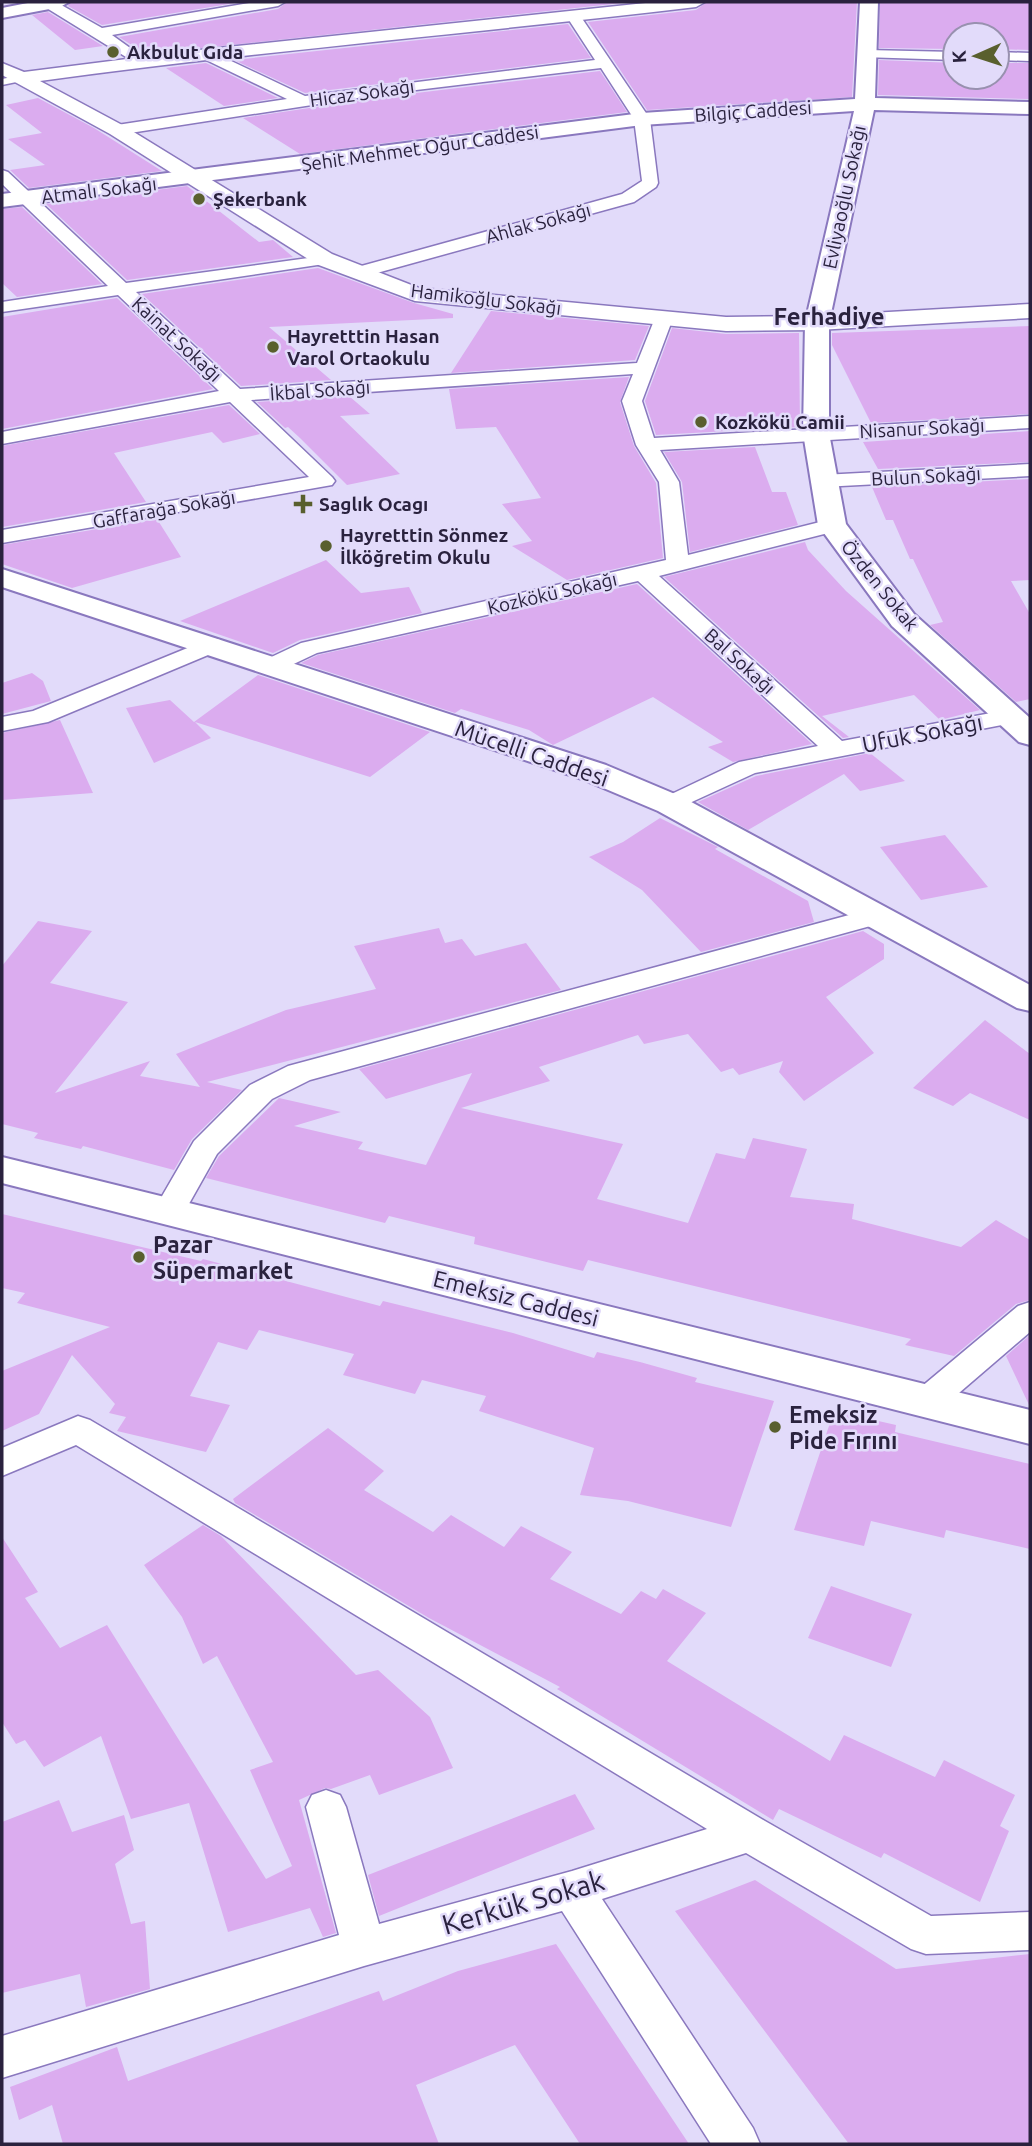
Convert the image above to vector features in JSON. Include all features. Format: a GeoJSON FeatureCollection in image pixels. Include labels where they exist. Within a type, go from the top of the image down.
{"type":"FeatureCollection","features":[{"type":"Feature","properties":{"kind":"main road"},"geometry":{"type":"LineString","coordinates":[[2,11],[50,2]]}},
{"type":"Feature","properties":{"kind":"main road","name":"Evliyaoğlu Sokağı"},"geometry":{"type":"LineString","coordinates":[[816,433],[817,323],[864,104],[869,2]]}},
{"type":"Feature","properties":{"kind":"main road","name":"Bilgiç Caddesi"},"geometry":{"type":"LineString","coordinates":[[642,118],[864,104],[1030,110]]}},
{"type":"Feature","properties":{"kind":"main road","name":"Şehit Mehmet Oğur Caddesi"},"geometry":{"type":"LineString","coordinates":[[197,178],[642,118]]}},
{"type":"Feature","properties":{"kind":"main road","name":"Atmalı Sokağı"},"geometry":{"type":"LineString","coordinates":[[2,201],[197,178]]}},
{"type":"Feature","properties":{"kind":"main road","name":"Özden Sokak"},"geometry":{"type":"LineString","coordinates":[[816,433],[822,481],[832,524],[903,620],[1024,730]]}},
{"type":"Feature","properties":{"kind":"main road","name":"Mücelli Caddesi"},"geometry":{"type":"LineString","coordinates":[[2,578],[594,772],[670,804],[1030,1000]]}},
{"type":"Feature","properties":{"kind":"main road","name":"Emeksiz Caddesi"},"geometry":{"type":"LineString","coordinates":[[2,1170],[1030,1427]]}},
{"type":"Feature","properties":{"kind":"street"},"geometry":{"type":"LineString","coordinates":[[50,2],[139,61]]}},
{"type":"Feature","properties":{"kind":"street"},"geometry":{"type":"LineString","coordinates":[[100,33],[278,2]]}},
{"type":"Feature","properties":{"kind":"street"},"geometry":{"type":"LineString","coordinates":[[12,80],[139,61],[696,2]]}},
{"type":"Feature","properties":{"kind":"street"},"geometry":{"type":"LineString","coordinates":[[574,17],[642,118]]}},
{"type":"Feature","properties":{"kind":"street"},"geometry":{"type":"LineString","coordinates":[[205,54],[303,101]]}},
{"type":"Feature","properties":{"kind":"street"},"geometry":{"type":"LineString","coordinates":[[867,54],[941,56]]}},
{"type":"Feature","properties":{"kind":"street"},"geometry":{"type":"LineString","coordinates":[[1011,56],[1030,57]]}},
{"type":"Feature","properties":{"kind":"street","name":"Hicaz Sokağı"},"geometry":{"type":"LineString","coordinates":[[117,130],[303,101],[607,63]]}},
{"type":"Feature","properties":{"kind":"street","name":"Hamikoğlu Sokağı"},"geometry":{"type":"LineString","coordinates":[[2,68],[12,80],[117,130],[324,259],[415,294],[726,324],[817,323],[1030,311]]}},
{"type":"Feature","properties":{"kind":"street","name":"Ahlak Sokağı"},"geometry":{"type":"LineString","coordinates":[[360,272],[628,198],[650,183],[642,118]]}},
{"type":"Feature","properties":{"kind":"street","name":"Kainat Sokağı"},"geometry":{"type":"LineString","coordinates":[[2,175],[325,481]]}},
{"type":"Feature","properties":{"kind":"street"},"geometry":{"type":"LineString","coordinates":[[2,307],[324,259]]}},
{"type":"Feature","properties":{"kind":"street"},"geometry":{"type":"LineString","coordinates":[[664,318],[642,368],[632,401],[646,445],[669,482],[678,565]]}},
{"type":"Feature","properties":{"kind":"street","name":"İkbal Sokağı"},"geometry":{"type":"LineString","coordinates":[[2,438],[238,396],[642,368]]}},
{"type":"Feature","properties":{"kind":"street","name":"Nisanur Sokağı"},"geometry":{"type":"LineString","coordinates":[[646,445],[1030,422]]}},
{"type":"Feature","properties":{"kind":"street","name":"Bulun Sokağı"},"geometry":{"type":"LineString","coordinates":[[822,481],[1030,470]]}},
{"type":"Feature","properties":{"kind":"street","name":"Gaffarağa Sokağı"},"geometry":{"type":"LineString","coordinates":[[2,537],[325,481]]}},
{"type":"Feature","properties":{"kind":"street","name":"Kozkökü Sokağı"},"geometry":{"type":"LineString","coordinates":[[273,665],[309,648],[678,565],[832,524]]}},
{"type":"Feature","properties":{"kind":"street","name":"Bal Sokağı"},"geometry":{"type":"LineString","coordinates":[[643,573],[836,750]]}},
{"type":"Feature","properties":{"kind":"street"},"geometry":{"type":"LineString","coordinates":[[2,724],[39,717],[212,645]]}},
{"type":"Feature","properties":{"kind":"street","name":"Ufuk Sokağı"},"geometry":{"type":"LineString","coordinates":[[670,804],[748,767],[836,750],[1024,730]]}},
{"type":"Feature","properties":{"kind":"street"},"geometry":{"type":"LineString","coordinates":[[170,1210],[205,1148],[261,1092],[299,1073],[875,916]]}},
{"type":"Feature","properties":{"kind":"street"},"geometry":{"type":"LineString","coordinates":[[926,1402],[1030,1314]]}},
{"type":"Feature","properties":{"kind":"street"},"geometry":{"type":"LineString","coordinates":[[2,1463],[78,1429],[750,1834],[926,1935],[1030,1931]]}},
{"type":"Feature","properties":{"kind":"street"},"geometry":{"type":"LineString","coordinates":[[326,1807],[364,1947]]}},
{"type":"Feature","properties":{"kind":"street","name":"Kerkük Sokak"},"geometry":{"type":"LineString","coordinates":[[2,2057],[364,1947],[572,1890],[750,1834]]}},
{"type":"Feature","properties":{"kind":"street"},"geometry":{"type":"LineString","coordinates":[[572,1890],[737,2144]]}},
{"type":"Feature","properties":{"kind":"building"},"geometry":{"type":"Polygon","coordinates":[[[71,2],[241,2],[102,25],[68,6],[71,2]]]}},
{"type":"Feature","properties":{"kind":"building"},"geometry":{"type":"Polygon","coordinates":[[[287,2],[632,2],[146,54],[119,37],[278,9],[287,2]]]}},
{"type":"Feature","properties":{"kind":"building"},"geometry":{"type":"Polygon","coordinates":[[[707,2],[857,2],[852,97],[647,110],[588,22],[696,10],[707,2]]]}},
{"type":"Feature","properties":{"kind":"building"},"geometry":{"type":"Polygon","coordinates":[[[880,2],[1030,2],[1030,50],[1011,49],[1011,21],[941,21],[941,49],[879,48],[880,2]]]}},
{"type":"Feature","properties":{"kind":"building"},"geometry":{"type":"Polygon","coordinates":[[[48,12],[103,46],[75,50],[32,15],[48,12]]]}},
{"type":"Feature","properties":{"kind":"building"},"geometry":{"type":"Polygon","coordinates":[[[568,24],[591,58],[305,93],[234,60],[568,24]]]}},
{"type":"Feature","properties":{"kind":"building"},"geometry":{"type":"Polygon","coordinates":[[[879,60],[941,62],[941,91],[1011,91],[1011,63],[1030,63],[1030,99],[878,95],[879,60]]]}},
{"type":"Feature","properties":{"kind":"building"},"geometry":{"type":"Polygon","coordinates":[[[206,63],[278,98],[224,106],[166,68],[206,63]]]}},
{"type":"Feature","properties":{"kind":"building"},"geometry":{"type":"Polygon","coordinates":[[[600,71],[627,112],[300,154],[243,118],[383,97],[600,71]]]}},
{"type":"Feature","properties":{"kind":"building"},"geometry":{"type":"Polygon","coordinates":[[[38,98],[94,128],[162,171],[29,188],[10,170],[45,165],[8,139],[42,133],[6,105],[38,98]]]}},
{"type":"Feature","properties":{"kind":"building"},"geometry":{"type":"Polygon","coordinates":[[[187,186],[259,242],[273,240],[293,257],[127,280],[46,204],[187,186]]]}},
{"type":"Feature","properties":{"kind":"building"},"geometry":{"type":"Polygon","coordinates":[[[22,207],[102,284],[17,297],[2,283],[2,209],[22,207]]]}},
{"type":"Feature","properties":{"kind":"building"},"geometry":{"type":"Polygon","coordinates":[[[318,268],[414,303],[453,314],[453,318],[269,327],[331,380],[241,386],[142,294],[318,268]]]}},
{"type":"Feature","properties":{"kind":"building"},"geometry":{"type":"Polygon","coordinates":[[[117,298],[213,389],[2,429],[2,317],[117,298]]]}},
{"type":"Feature","properties":{"kind":"building"},"geometry":{"type":"Polygon","coordinates":[[[491,311],[649,326],[635,360],[451,373],[491,311]]]}},
{"type":"Feature","properties":{"kind":"building"},"geometry":{"type":"Polygon","coordinates":[[[1030,326],[1030,414],[871,423],[832,345],[832,333],[1030,326]]]}},
{"type":"Feature","properties":{"kind":"building"},"geometry":{"type":"Polygon","coordinates":[[[672,328],[726,334],[799,333],[800,427],[656,435],[645,401],[672,328]]]}},
{"type":"Feature","properties":{"kind":"building"},"geometry":{"type":"Polygon","coordinates":[[[629,377],[620,402],[634,446],[656,483],[663,558],[567,580],[512,546],[532,541],[502,504],[541,498],[496,427],[456,429],[449,389],[629,377]]]}},
{"type":"Feature","properties":{"kind":"building"},"geometry":{"type":"Polygon","coordinates":[[[349,396],[370,414],[340,416],[400,474],[347,485],[300,438],[257,402],[349,396]]]}},
{"type":"Feature","properties":{"kind":"building"},"geometry":{"type":"Polygon","coordinates":[[[229,405],[260,434],[223,443],[212,432],[114,453],[146,502],[2,527],[2,446],[229,405]]]}},
{"type":"Feature","properties":{"kind":"building"},"geometry":{"type":"Polygon","coordinates":[[[1030,431],[1030,462],[878,469],[863,442],[1030,431]]]}},
{"type":"Feature","properties":{"kind":"building"},"geometry":{"type":"Polygon","coordinates":[[[755,447],[772,492],[786,492],[798,525],[690,552],[682,482],[664,452],[755,447]]]}},
{"type":"Feature","properties":{"kind":"building"},"geometry":{"type":"Polygon","coordinates":[[[1030,479],[1030,580],[1011,581],[1030,614],[1030,699],[1016,702],[930,625],[943,622],[893,520],[886,520],[872,487],[1030,479]]]}},
{"type":"Feature","properties":{"kind":"building"},"geometry":{"type":"Polygon","coordinates":[[[157,519],[181,557],[72,588],[2,564],[2,545],[157,519]]]}},
{"type":"Feature","properties":{"kind":"building"},"geometry":{"type":"Polygon","coordinates":[[[805,542],[808,550],[846,591],[980,710],[940,720],[914,695],[822,716],[849,737],[843,738],[664,577],[805,542]]]}},
{"type":"Feature","properties":{"kind":"building"},"geometry":{"type":"Polygon","coordinates":[[[326,560],[361,593],[409,587],[422,613],[300,640],[273,653],[180,621],[326,560]]]}},
{"type":"Feature","properties":{"kind":"building"},"geometry":{"type":"Polygon","coordinates":[[[637,584],[812,744],[733,762],[708,747],[723,742],[653,697],[553,745],[529,730],[461,709],[455,713],[301,663],[318,655],[637,584]]]}},
{"type":"Feature","properties":{"kind":"building"},"geometry":{"type":"Polygon","coordinates":[[[32,673],[43,681],[51,701],[2,714],[2,683],[32,673]]]}},
{"type":"Feature","properties":{"kind":"building"},"geometry":{"type":"Polygon","coordinates":[[[258,675],[430,732],[370,777],[195,722],[211,738],[154,763],[126,708],[170,700],[194,722],[258,675]]]}},
{"type":"Feature","properties":{"kind":"building"},"geometry":{"type":"Polygon","coordinates":[[[60,720],[93,793],[2,800],[2,733],[60,720]]]}},
{"type":"Feature","properties":{"kind":"building"},"geometry":{"type":"Polygon","coordinates":[[[870,753],[905,781],[860,791],[844,774],[748,830],[698,802],[756,776],[870,753]]]}},
{"type":"Feature","properties":{"kind":"building"},"geometry":{"type":"Polygon","coordinates":[[[660,818],[718,847],[715,849],[808,901],[814,922],[701,952],[642,890],[589,857],[623,842],[660,818]]]}},
{"type":"Feature","properties":{"kind":"building"},"geometry":{"type":"Polygon","coordinates":[[[945,835],[988,887],[921,900],[880,847],[945,835]]]}},
{"type":"Feature","properties":{"kind":"building"},"geometry":{"type":"Polygon","coordinates":[[[38,921],[92,931],[50,983],[128,1002],[55,1093],[150,1061],[140,1076],[200,1087],[176,1054],[286,1010],[376,989],[354,946],[439,928],[445,943],[462,939],[475,956],[526,943],[561,990],[207,1082],[242,1090],[192,1139],[174,1170],[83,1146],[81,1149],[34,1138],[38,1133],[2,1124],[2,966],[38,921]]]}},
{"type":"Feature","properties":{"kind":"building"},"geometry":{"type":"Polygon","coordinates":[[[863,931],[884,944],[884,959],[826,997],[874,1053],[804,1101],[779,1072],[783,1061],[739,1075],[733,1068],[721,1072],[688,1034],[644,1044],[638,1035],[539,1067],[550,1081],[461,1108],[623,1144],[597,1199],[688,1223],[716,1153],[745,1159],[753,1138],[807,1149],[790,1197],[854,1204],[852,1219],[961,1247],[996,1220],[1030,1240],[1030,1300],[1016,1304],[954,1356],[905,1345],[911,1339],[588,1260],[583,1271],[474,1244],[475,1237],[389,1216],[385,1223],[206,1178],[219,1156],[279,1098],[341,1112],[294,1126],[363,1142],[358,1149],[426,1165],[472,1073],[386,1099],[359,1069],[863,931]]]}},
{"type":"Feature","properties":{"kind":"building"},"geometry":{"type":"Polygon","coordinates":[[[985,1020],[1030,1054],[1030,1120],[970,1093],[953,1106],[913,1088],[985,1020]]]}},
{"type":"Feature","properties":{"kind":"building"},"geometry":{"type":"Polygon","coordinates":[[[2,1214],[201,1261],[203,1259],[380,1306],[383,1301],[513,1333],[594,1358],[597,1352],[640,1362],[697,1378],[695,1382],[774,1401],[731,1527],[628,1501],[580,1495],[594,1448],[479,1411],[486,1396],[422,1380],[415,1394],[343,1375],[354,1354],[259,1330],[247,1350],[218,1342],[190,1396],[230,1405],[206,1452],[117,1431],[126,1417],[109,1413],[115,1404],[72,1355],[39,1414],[2,1431],[2,1371],[110,1327],[17,1303],[25,1293],[2,1288],[2,1214]]]}},
{"type":"Feature","properties":{"kind":"building"},"geometry":{"type":"Polygon","coordinates":[[[1030,1335],[1030,1407],[1006,1356],[1030,1335]]]}},
{"type":"Feature","properties":{"kind":"building"},"geometry":{"type":"Polygon","coordinates":[[[834,1411],[896,1425],[895,1432],[1030,1464],[1030,1549],[946,1530],[944,1538],[871,1521],[864,1546],[794,1530],[834,1411]]]}},
{"type":"Feature","properties":{"kind":"building"},"geometry":{"type":"Polygon","coordinates":[[[328,1428],[384,1471],[364,1490],[433,1532],[451,1515],[504,1547],[521,1526],[572,1552],[550,1579],[621,1614],[641,1591],[656,1599],[663,1589],[706,1613],[667,1661],[830,1761],[844,1735],[935,1777],[944,1760],[1015,1795],[1000,1826],[1009,1831],[980,1902],[884,1853],[881,1858],[779,1809],[773,1820],[557,1689],[560,1687],[429,1618],[235,1503],[233,1499],[328,1428]]]}},
{"type":"Feature","properties":{"kind":"building"},"geometry":{"type":"Polygon","coordinates":[[[203,1525],[221,1536],[356,1675],[378,1670],[430,1717],[453,1768],[379,1795],[370,1775],[331,1789],[325,1788],[299,1800],[336,1933],[323,1937],[310,1908],[228,1932],[189,1803],[131,1819],[101,1736],[44,1767],[25,1740],[16,1744],[2,1722],[2,1537],[38,1592],[25,1598],[60,1648],[107,1625],[266,1879],[292,1866],[250,1770],[273,1762],[217,1656],[203,1664],[182,1617],[144,1565],[203,1525]]]}},
{"type":"Feature","properties":{"kind":"building"},"geometry":{"type":"Polygon","coordinates":[[[831,1586],[912,1614],[891,1667],[808,1638],[831,1586]]]}},
{"type":"Feature","properties":{"kind":"building"},"geometry":{"type":"Polygon","coordinates":[[[575,1794],[595,1829],[379,1916],[368,1875],[575,1794]]]}},
{"type":"Feature","properties":{"kind":"building"},"geometry":{"type":"Polygon","coordinates":[[[59,1800],[72,1832],[124,1815],[134,1850],[115,1864],[131,1924],[145,1921],[150,1989],[86,2007],[80,1974],[2,1993],[2,1822],[59,1800]]]}},
{"type":"Feature","properties":{"kind":"building"},"geometry":{"type":"Polygon","coordinates":[[[755,1880],[896,1969],[1030,1954],[1030,2144],[849,2144],[675,1911],[755,1880]]]}},
{"type":"Feature","properties":{"kind":"building"},"geometry":{"type":"Polygon","coordinates":[[[556,1944],[689,2144],[580,2144],[515,2045],[416,2085],[439,2144],[63,2144],[52,2105],[19,2120],[10,2087],[117,2047],[128,2081],[379,1991],[383,2001],[458,1971],[556,1944]]]}},
{"type":"Feature","properties":{"kind":"place","name":"Akbulut Gıda"},"geometry":{"type":"Point","coordinates":[113,52]}},
{"type":"Feature","properties":{"kind":"place","name":"Şekerbank"},"geometry":{"type":"Point","coordinates":[199,199]}},
{"type":"Feature","properties":{"kind":"place","name":"Hayretttin Hasan Varol Ortaokulu"},"geometry":{"type":"Point","coordinates":[273,347]}},
{"type":"Feature","properties":{"kind":"place","name":"Kozkökü Camii"},"geometry":{"type":"Point","coordinates":[701,422]}},
{"type":"Feature","properties":{"kind":"place","name":"Saglık Ocagı"},"geometry":{"type":"Point","coordinates":[303,504]}},
{"type":"Feature","properties":{"kind":"place","name":"Hayretttin Sönmez İlköğretim Okulu"},"geometry":{"type":"Point","coordinates":[326,546]}},
{"type":"Feature","properties":{"kind":"place","name":"Pazar Süpermarket"},"geometry":{"type":"Point","coordinates":[139,1257]}},
{"type":"Feature","properties":{"kind":"place","name":"Emeksiz Pide Fırını"},"geometry":{"type":"Point","coordinates":[775,1427]}},
{"type":"Feature","properties":{"kind":"district","name":"Ferhadiye"},"geometry":{"type":"Point","coordinates":[829,316]}}]}
